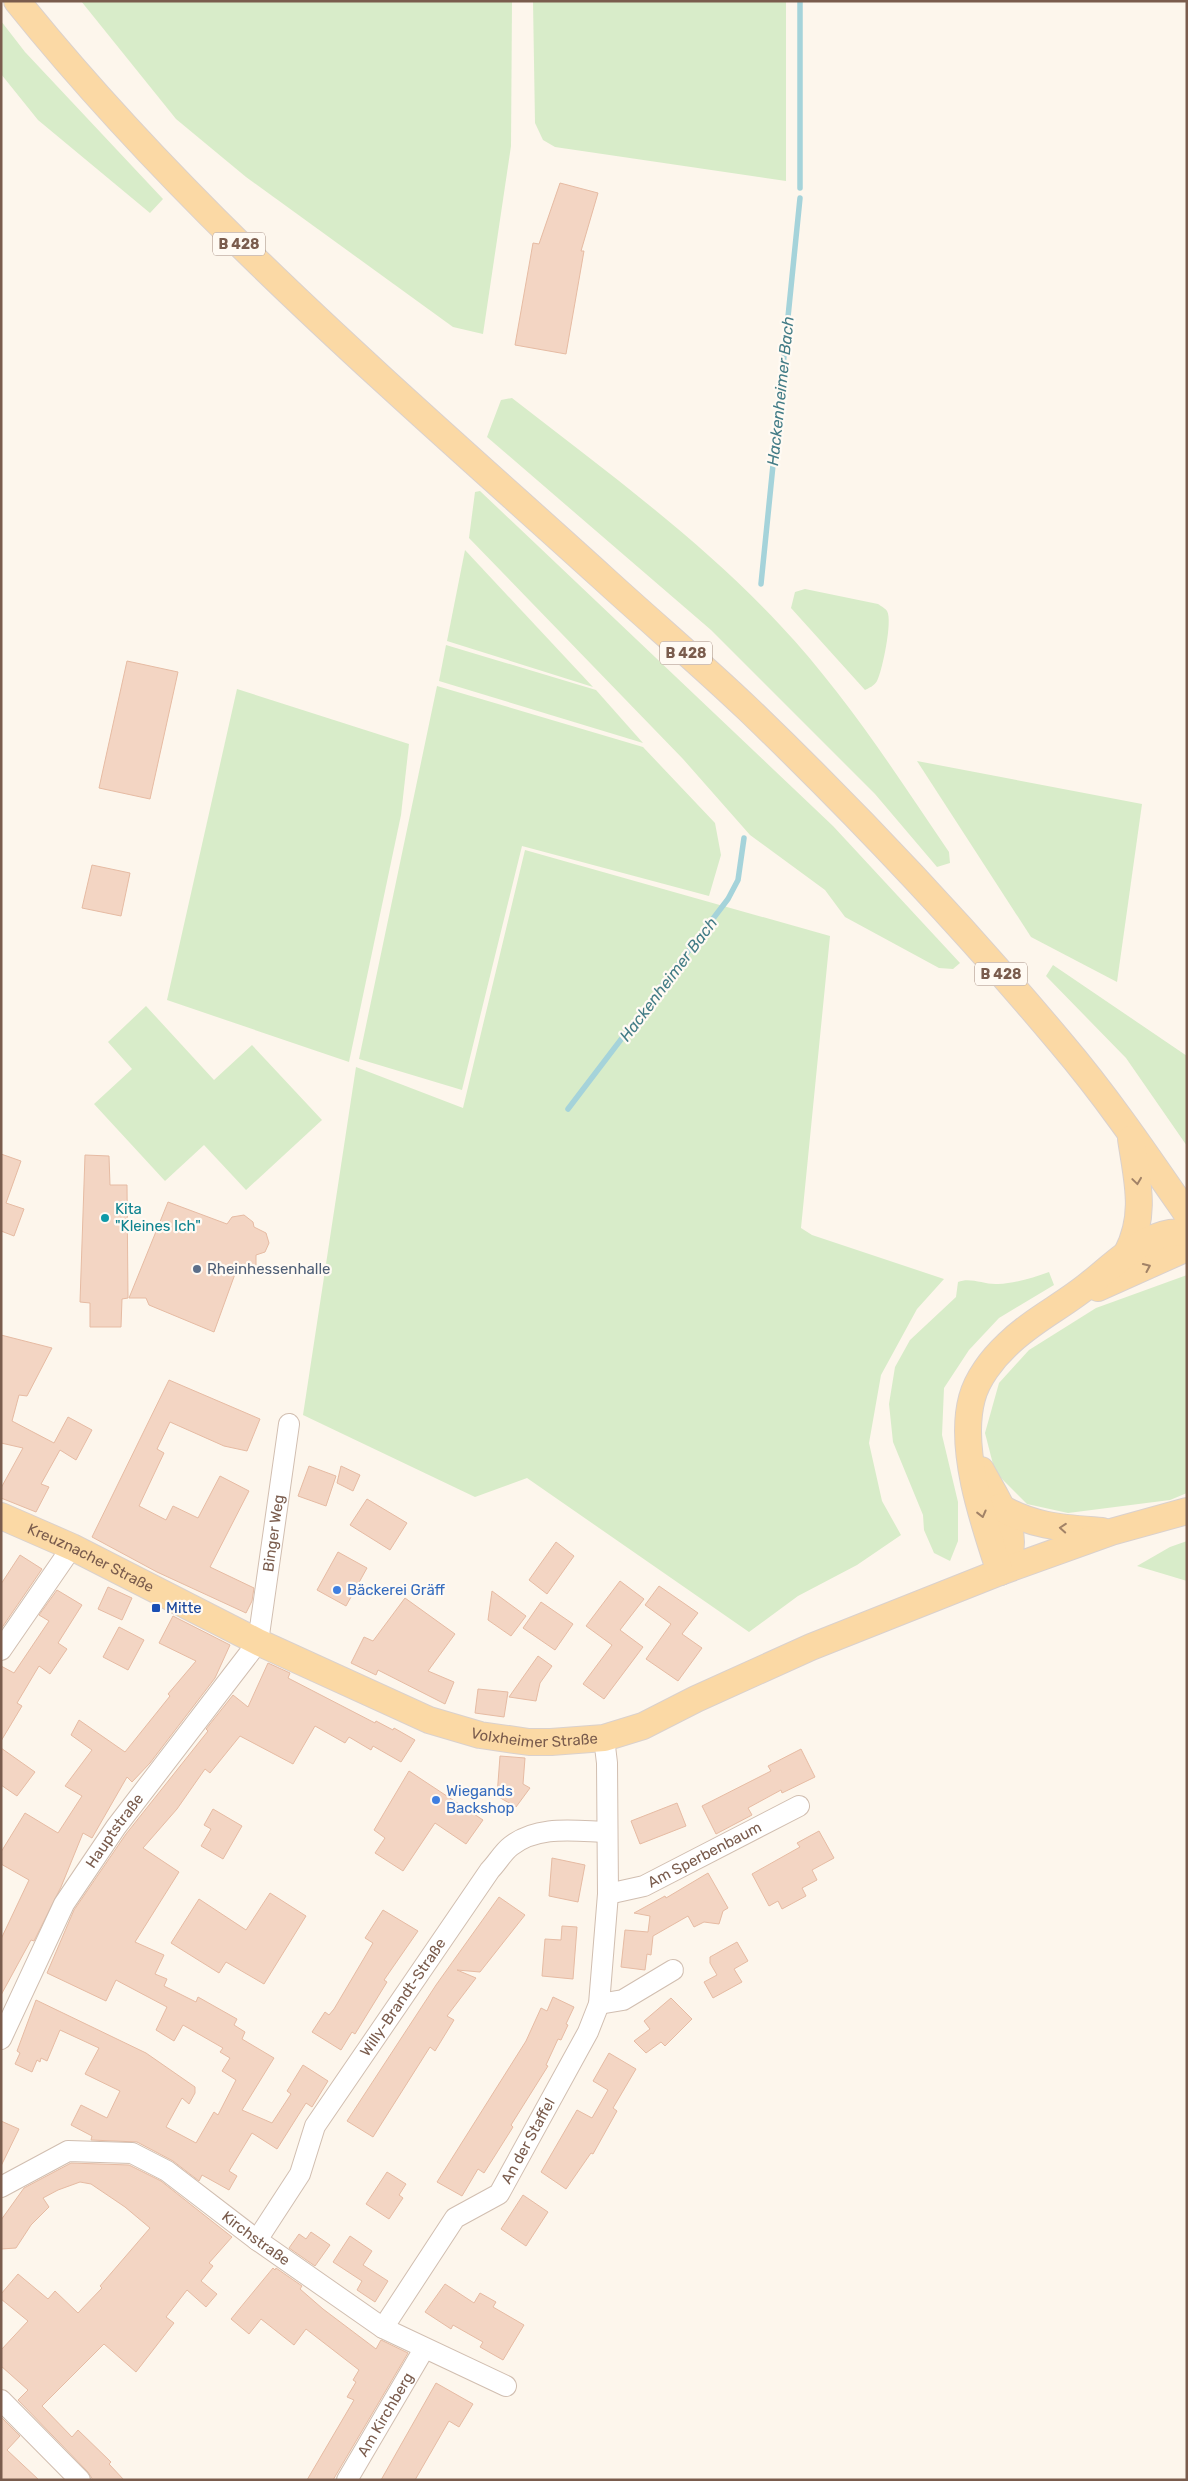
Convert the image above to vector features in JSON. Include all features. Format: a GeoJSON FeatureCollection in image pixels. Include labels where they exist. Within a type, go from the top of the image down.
{"type":"FeatureCollection","features":[{"type":"Feature","properties":{"kind":"main road","name":"B 428"},"geometry":{"type":"LineString","coordinates":[[17,1],[114,116],[236,242],[745,707],[862,822],[940,904],[1063,1045],[1130,1133],[1187,1214]]}},
{"type":"Feature","properties":{"kind":"main road"},"geometry":{"type":"LineString","coordinates":[[1127,1253],[1135,1238],[1140,1212],[1130,1133]]}},
{"type":"Feature","properties":{"kind":"main road"},"geometry":{"type":"LineString","coordinates":[[1000,1572],[981,1513],[969,1448],[969,1409],[972,1396],[987,1368],[996,1356],[1021,1332],[1070,1300],[1127,1253],[1165,1234],[1187,1234]]}},
{"type":"Feature","properties":{"kind":"main road"},"geometry":{"type":"LineString","coordinates":[[1070,1300],[1187,1248]]}},
{"type":"Feature","properties":{"kind":"main road"},"geometry":{"type":"LineString","coordinates":[[969,1448],[1009,1528],[1011,1542],[1009,1557],[1000,1572]]}},
{"type":"Feature","properties":{"kind":"main road"},"geometry":{"type":"LineString","coordinates":[[1000,1507],[1019,1518],[1046,1526],[1111,1532]]}},
{"type":"Feature","properties":{"kind":"main road","name":"Volxheimer Straße"},"geometry":{"type":"LineString","coordinates":[[258,1642],[405,1710],[454,1728],[480,1735],[529,1742],[604,1738],[658,1720],[696,1699],[811,1647],[1000,1572],[1111,1532],[1187,1511]]}},
{"type":"Feature","properties":{"kind":"main road","name":"Kreuznacher Straße"},"geometry":{"type":"LineString","coordinates":[[1,1516],[72,1547],[258,1642]]}},
{"type":"Feature","properties":{"kind":"street","name":"Binger Weg"},"geometry":{"type":"LineString","coordinates":[[258,1642],[289,1424]]}},
{"type":"Feature","properties":{"kind":"street"},"geometry":{"type":"LineString","coordinates":[[1,1650],[72,1547]]}},
{"type":"Feature","properties":{"kind":"street","name":"Hauptstraße"},"geometry":{"type":"LineString","coordinates":[[1,2039],[64,1904],[116,1826],[258,1642]]}},
{"type":"Feature","properties":{"kind":"street","name":"An der Staffel"},"geometry":{"type":"LineString","coordinates":[[383,2328],[455,2218],[499,2194],[588,2032],[599,2004],[608,1894],[606,1832],[607,1763],[604,1738]]}},
{"type":"Feature","properties":{"kind":"street","name":"Am Sperbenbaum"},"geometry":{"type":"LineString","coordinates":[[608,1894],[644,1886],[799,1806]]}},
{"type":"Feature","properties":{"kind":"street","name":"Willy-Brandt-Straße"},"geometry":{"type":"LineString","coordinates":[[257,2240],[300,2174],[315,2126],[490,1870],[509,1847],[526,1836],[554,1830],[606,1832]]}},
{"type":"Feature","properties":{"kind":"street"},"geometry":{"type":"LineString","coordinates":[[599,2004],[623,2000],[673,1970]]}},
{"type":"Feature","properties":{"kind":"street","name":"Kirchstraße"},"geometry":{"type":"LineString","coordinates":[[1,2187],[68,2151],[132,2153],[168,2171],[257,2240],[383,2328],[424,2349],[506,2386]]}},
{"type":"Feature","properties":{"kind":"street","name":"Am Kirchberg"},"geometry":{"type":"LineString","coordinates":[[347,2480],[424,2349]]}},
{"type":"Feature","properties":{"kind":"street"},"geometry":{"type":"LineString","coordinates":[[1,2400],[78,2479]]}},
{"type":"Feature","properties":{"kind":"green space"},"geometry":{"type":"Polygon","coordinates":[[[81,1],[512,1],[511,146],[483,334],[453,327],[246,177],[176,119],[81,1]]]}},
{"type":"Feature","properties":{"kind":"green space"},"geometry":{"type":"Polygon","coordinates":[[[533,1],[786,1],[786,181],[555,147],[543,140],[535,123],[533,1]]]}},
{"type":"Feature","properties":{"kind":"green space"},"geometry":{"type":"Polygon","coordinates":[[[1,21],[25,52],[163,199],[150,213],[38,120],[1,74],[1,21]]]}},
{"type":"Feature","properties":{"kind":"green space"},"geometry":{"type":"Polygon","coordinates":[[[512,398],[650,506],[718,564],[780,625],[804,651],[869,735],[949,852],[950,863],[937,867],[875,794],[711,630],[487,437],[501,400],[512,398]]]}},
{"type":"Feature","properties":{"kind":"green space"},"geometry":{"type":"Polygon","coordinates":[[[480,491],[833,826],[960,963],[953,969],[939,968],[845,917],[825,890],[750,835],[683,759],[469,538],[475,492],[480,491]]]}},
{"type":"Feature","properties":{"kind":"green space"},"geometry":{"type":"Polygon","coordinates":[[[465,550],[593,687],[447,641],[465,550]]]}},
{"type":"Feature","properties":{"kind":"green space"},"geometry":{"type":"Polygon","coordinates":[[[805,589],[878,604],[885,608],[889,624],[888,635],[879,676],[871,687],[865,690],[791,608],[795,592],[805,589]]]}},
{"type":"Feature","properties":{"kind":"green space"},"geometry":{"type":"Polygon","coordinates":[[[446,645],[596,690],[643,743],[439,681],[446,645]]]}},
{"type":"Feature","properties":{"kind":"green space"},"geometry":{"type":"Polygon","coordinates":[[[437,686],[643,747],[715,823],[721,855],[709,896],[522,846],[462,1090],[359,1059],[437,686]]]}},
{"type":"Feature","properties":{"kind":"green space"},"geometry":{"type":"Polygon","coordinates":[[[237,689],[409,744],[401,815],[349,1062],[167,1000],[237,689]]]}},
{"type":"Feature","properties":{"kind":"green space"},"geometry":{"type":"Polygon","coordinates":[[[917,761],[1142,804],[1117,982],[1031,937],[917,761]]]}},
{"type":"Feature","properties":{"kind":"green space"},"geometry":{"type":"Polygon","coordinates":[[[525,850],[830,936],[801,1228],[812,1235],[944,1279],[917,1309],[881,1375],[869,1443],[882,1501],[901,1535],[857,1565],[798,1596],[749,1632],[527,1478],[475,1497],[303,1415],[356,1067],[463,1108],[525,850]]]}},
{"type":"Feature","properties":{"kind":"green space"},"geometry":{"type":"Polygon","coordinates":[[[1053,965],[1187,1056],[1187,1146],[1126,1058],[1046,976],[1053,965]]]}},
{"type":"Feature","properties":{"kind":"green space"},"geometry":{"type":"Polygon","coordinates":[[[146,1006],[214,1080],[252,1045],[322,1120],[246,1190],[204,1145],[165,1181],[94,1104],[132,1069],[108,1042],[146,1006]]]}},
{"type":"Feature","properties":{"kind":"green space"},"geometry":{"type":"Polygon","coordinates":[[[1049,1272],[1054,1285],[999,1318],[969,1350],[944,1388],[942,1435],[958,1502],[958,1541],[950,1561],[934,1553],[924,1530],[923,1515],[893,1442],[889,1404],[895,1367],[910,1340],[956,1297],[958,1282],[968,1280],[993,1284],[1004,1283],[1024,1280],[1049,1272]]]}},
{"type":"Feature","properties":{"kind":"green space"},"geometry":{"type":"Polygon","coordinates":[[[1187,1275],[1187,1493],[1170,1500],[1068,1513],[1027,1504],[995,1472],[985,1433],[999,1383],[1029,1350],[1096,1308],[1187,1275]]]}},
{"type":"Feature","properties":{"kind":"green space"},"geometry":{"type":"Polygon","coordinates":[[[1187,1541],[1187,1581],[1137,1566],[1170,1547],[1187,1541]]]}},
{"type":"Feature","properties":{"kind":"building"},"geometry":{"type":"Polygon","coordinates":[[[560,183],[598,193],[581,251],[584,251],[566,354],[515,345],[533,243],[539,244],[560,183]]]}},
{"type":"Feature","properties":{"kind":"building"},"geometry":{"type":"Polygon","coordinates":[[[127,661],[178,672],[150,799],[99,788],[127,661]]]}},
{"type":"Feature","properties":{"kind":"building"},"geometry":{"type":"Polygon","coordinates":[[[92,865],[130,873],[121,916],[82,908],[92,865]]]}},
{"type":"Feature","properties":{"kind":"building"},"geometry":{"type":"Polygon","coordinates":[[[1,1154],[21,1161],[6,1203],[24,1209],[14,1236],[1,1231],[1,1154]]]}},
{"type":"Feature","properties":{"kind":"building","name":"Kita \"Kleines Ich\""},"geometry":{"type":"Polygon","coordinates":[[[85,1155],[109,1156],[110,1185],[127,1185],[128,1298],[122,1299],[121,1327],[90,1327],[90,1303],[80,1302],[85,1155]]]}},
{"type":"Feature","properties":{"kind":"building","name":"Rheinhessenhalle"},"geometry":{"type":"Polygon","coordinates":[[[168,1202],[227,1224],[232,1217],[244,1215],[253,1222],[254,1227],[266,1233],[269,1243],[265,1252],[256,1255],[256,1266],[248,1274],[235,1274],[214,1332],[149,1305],[146,1298],[129,1298],[168,1202]]]}},
{"type":"Feature","properties":{"kind":"building"},"geometry":{"type":"Polygon","coordinates":[[[1,1335],[52,1348],[27,1396],[19,1395],[12,1421],[54,1443],[68,1417],[92,1430],[76,1460],[60,1450],[41,1484],[49,1487],[36,1512],[1,1498],[1,1488],[23,1448],[1,1443],[1,1335]]]}},
{"type":"Feature","properties":{"kind":"building"},"geometry":{"type":"Polygon","coordinates":[[[169,1380],[260,1419],[247,1451],[224,1446],[170,1422],[157,1449],[164,1453],[139,1506],[166,1520],[173,1506],[198,1518],[220,1476],[249,1491],[210,1567],[254,1588],[252,1601],[246,1613],[157,1572],[92,1537],[169,1380]]]}},
{"type":"Feature","properties":{"kind":"building"},"geometry":{"type":"Polygon","coordinates":[[[309,1466],[336,1476],[326,1506],[298,1496],[309,1466]]]}},
{"type":"Feature","properties":{"kind":"building"},"geometry":{"type":"Polygon","coordinates":[[[341,1466],[360,1475],[353,1491],[337,1483],[341,1466]]]}},
{"type":"Feature","properties":{"kind":"building"},"geometry":{"type":"Polygon","coordinates":[[[367,1499],[407,1523],[390,1550],[350,1525],[367,1499]]]}},
{"type":"Feature","properties":{"kind":"building"},"geometry":{"type":"Polygon","coordinates":[[[556,1542],[574,1556],[547,1594],[529,1580],[556,1542]]]}},
{"type":"Feature","properties":{"kind":"building"},"geometry":{"type":"Polygon","coordinates":[[[338,1552],[367,1568],[346,1606],[317,1590],[338,1552]]]}},
{"type":"Feature","properties":{"kind":"building"},"geometry":{"type":"Polygon","coordinates":[[[20,1555],[42,1569],[1,1629],[1,1584],[20,1555]]]}},
{"type":"Feature","properties":{"kind":"building"},"geometry":{"type":"Polygon","coordinates":[[[620,1581],[644,1599],[620,1630],[643,1647],[604,1699],[583,1684],[612,1645],[586,1626],[620,1581]]]}},
{"type":"Feature","properties":{"kind":"building"},"geometry":{"type":"Polygon","coordinates":[[[659,1586],[698,1613],[682,1634],[702,1648],[678,1681],[646,1659],[671,1624],[645,1605],[659,1586]]]}},
{"type":"Feature","properties":{"kind":"building"},"geometry":{"type":"Polygon","coordinates":[[[108,1587],[132,1598],[122,1620],[98,1609],[108,1587]]]}},
{"type":"Feature","properties":{"kind":"building"},"geometry":{"type":"Polygon","coordinates":[[[57,1590],[82,1605],[58,1643],[67,1649],[50,1674],[39,1666],[17,1703],[22,1706],[1,1741],[1,1666],[14,1673],[49,1621],[39,1615],[57,1590]]]}},
{"type":"Feature","properties":{"kind":"building"},"geometry":{"type":"Polygon","coordinates":[[[492,1591],[526,1616],[511,1636],[488,1620],[492,1591]]]}},
{"type":"Feature","properties":{"kind":"building"},"geometry":{"type":"Polygon","coordinates":[[[405,1598],[455,1634],[428,1671],[454,1682],[445,1704],[378,1670],[376,1675],[351,1663],[364,1637],[373,1641],[405,1598]]]}},
{"type":"Feature","properties":{"kind":"building"},"geometry":{"type":"Polygon","coordinates":[[[541,1602],[573,1624],[555,1650],[523,1628],[541,1602]]]}},
{"type":"Feature","properties":{"kind":"building"},"geometry":{"type":"Polygon","coordinates":[[[173,1616],[230,1645],[215,1678],[150,1763],[132,1782],[127,1777],[92,1838],[83,1833],[61,1887],[34,1941],[31,1940],[1,1995],[1,1939],[29,1880],[1,1864],[1,1852],[25,1813],[58,1833],[82,1796],[65,1786],[92,1750],[71,1735],[79,1720],[125,1752],[170,1696],[168,1694],[196,1661],[159,1643],[173,1616]]]}},
{"type":"Feature","properties":{"kind":"building"},"geometry":{"type":"Polygon","coordinates":[[[119,1627],[144,1640],[128,1670],[103,1657],[119,1627]]]}},
{"type":"Feature","properties":{"kind":"building"},"geometry":{"type":"Polygon","coordinates":[[[538,1656],[552,1666],[540,1683],[536,1701],[509,1697],[538,1656]]]}},
{"type":"Feature","properties":{"kind":"building"},"geometry":{"type":"Polygon","coordinates":[[[268,1663],[290,1673],[288,1678],[375,1723],[376,1721],[393,1730],[394,1728],[415,1740],[401,1762],[373,1746],[371,1750],[349,1737],[345,1743],[315,1726],[293,1764],[240,1736],[210,1773],[205,1769],[177,1809],[143,1848],[179,1872],[135,1942],[164,1955],[155,1974],[167,1979],[164,1986],[196,2002],[198,1997],[237,2019],[234,2025],[245,2032],[242,2039],[274,2058],[242,2110],[272,2123],[291,2094],[287,2091],[303,2065],[328,2081],[312,2107],[306,2103],[277,2149],[252,2133],[229,2171],[237,2176],[229,2190],[202,2175],[199,2181],[173,2161],[137,2142],[91,2140],[92,2136],[71,2125],[81,2105],[107,2118],[120,2091],[85,2074],[99,2048],[60,2030],[47,2061],[41,2058],[40,2062],[37,2060],[32,2072],[15,2064],[20,2053],[17,2051],[36,2000],[146,2053],[195,2087],[195,2093],[189,2104],[182,2098],[166,2127],[196,2143],[214,2112],[218,2115],[236,2080],[222,2071],[230,2058],[220,2052],[223,2048],[183,2025],[174,2041],[156,2030],[167,2007],[116,1980],[106,2001],[47,1973],[74,1910],[126,1834],[208,1731],[206,1729],[233,1695],[248,1707],[268,1663]]]}},
{"type":"Feature","properties":{"kind":"building"},"geometry":{"type":"Polygon","coordinates":[[[478,1689],[508,1692],[504,1717],[475,1713],[478,1689]]]}},
{"type":"Feature","properties":{"kind":"building"},"geometry":{"type":"Polygon","coordinates":[[[1,1748],[35,1772],[17,1796],[1,1785],[1,1748]]]}},
{"type":"Feature","properties":{"kind":"building"},"geometry":{"type":"Polygon","coordinates":[[[801,1749],[815,1777],[782,1793],[781,1790],[748,1808],[752,1815],[716,1834],[702,1806],[771,1771],[768,1766],[801,1749]]]}},
{"type":"Feature","properties":{"kind":"building"},"geometry":{"type":"Polygon","coordinates":[[[500,1756],[525,1758],[523,1784],[530,1788],[516,1807],[497,1796],[500,1756]]]}},
{"type":"Feature","properties":{"kind":"building"},"geometry":{"type":"Polygon","coordinates":[[[409,1771],[483,1820],[466,1844],[435,1823],[403,1871],[375,1853],[385,1838],[374,1830],[409,1771]]]}},
{"type":"Feature","properties":{"kind":"building"},"geometry":{"type":"Polygon","coordinates":[[[677,1803],[686,1826],[640,1844],[631,1821],[677,1803]]]}},
{"type":"Feature","properties":{"kind":"building"},"geometry":{"type":"Polygon","coordinates":[[[213,1809],[242,1826],[223,1859],[201,1846],[211,1829],[204,1825],[213,1809]]]}},
{"type":"Feature","properties":{"kind":"building"},"geometry":{"type":"Polygon","coordinates":[[[819,1831],[834,1858],[812,1870],[817,1880],[802,1888],[806,1896],[782,1909],[778,1901],[769,1906],[752,1874],[800,1847],[797,1843],[819,1831]]]}},
{"type":"Feature","properties":{"kind":"building"},"geometry":{"type":"Polygon","coordinates":[[[552,1858],[585,1865],[578,1902],[549,1896],[552,1858]]]}},
{"type":"Feature","properties":{"kind":"building"},"geometry":{"type":"Polygon","coordinates":[[[708,1873],[728,1908],[723,1911],[719,1924],[704,1922],[694,1927],[688,1916],[653,1936],[651,1955],[647,1954],[645,1970],[621,1967],[625,1930],[648,1932],[650,1916],[634,1913],[665,1896],[666,1898],[708,1873]]]}},
{"type":"Feature","properties":{"kind":"building"},"geometry":{"type":"Polygon","coordinates":[[[270,1893],[306,1916],[264,1984],[226,1962],[219,1973],[171,1943],[199,1899],[246,1930],[270,1893]]]}},
{"type":"Feature","properties":{"kind":"building"},"geometry":{"type":"Polygon","coordinates":[[[499,1897],[525,1915],[480,1972],[457,1970],[476,1978],[447,2016],[454,2020],[435,2051],[430,2047],[373,2137],[347,2121],[436,1985],[499,1897]]]}},
{"type":"Feature","properties":{"kind":"building"},"geometry":{"type":"Polygon","coordinates":[[[383,1910],[418,1931],[384,1980],[387,1982],[355,2034],[352,2032],[341,2050],[312,2032],[325,2012],[329,2015],[334,2009],[373,1943],[365,1938],[383,1910]]]}},
{"type":"Feature","properties":{"kind":"building"},"geometry":{"type":"Polygon","coordinates":[[[562,1926],[577,1927],[573,1979],[542,1976],[545,1939],[561,1940],[562,1926]]]}},
{"type":"Feature","properties":{"kind":"building"},"geometry":{"type":"Polygon","coordinates":[[[737,1942],[748,1961],[734,1969],[742,1982],[713,1998],[704,1982],[717,1975],[710,1963],[710,1957],[737,1942]]]}},
{"type":"Feature","properties":{"kind":"building"},"geometry":{"type":"Polygon","coordinates":[[[553,1997],[574,2007],[566,2024],[568,2025],[561,2040],[558,2039],[546,2065],[548,2066],[511,2125],[513,2127],[484,2173],[478,2169],[462,2196],[437,2182],[526,2041],[541,2008],[547,2011],[553,1997]]]}},
{"type":"Feature","properties":{"kind":"building"},"geometry":{"type":"Polygon","coordinates":[[[671,1998],[692,2019],[665,2046],[661,2042],[646,2053],[634,2041],[650,2029],[644,2021],[671,1998]]]}},
{"type":"Feature","properties":{"kind":"building"},"geometry":{"type":"Polygon","coordinates":[[[609,2053],[636,2069],[613,2108],[617,2111],[593,2154],[591,2153],[566,2189],[541,2172],[577,2110],[592,2118],[608,2090],[593,2081],[609,2053]]]}},
{"type":"Feature","properties":{"kind":"building"},"geometry":{"type":"Polygon","coordinates":[[[1,2121],[19,2129],[1,2166],[1,2121]]]}},
{"type":"Feature","properties":{"kind":"building"},"geometry":{"type":"Polygon","coordinates":[[[71,2163],[129,2165],[161,2181],[232,2237],[209,2263],[213,2266],[201,2281],[217,2294],[206,2307],[187,2290],[166,2317],[174,2323],[136,2372],[104,2344],[42,2406],[72,2437],[78,2430],[111,2462],[109,2464],[124,2480],[93,2480],[88,2472],[18,2400],[28,2390],[1,2366],[1,2350],[28,2321],[1,2299],[1,2294],[18,2274],[48,2299],[55,2291],[78,2313],[102,2288],[100,2286],[150,2228],[125,2207],[91,2184],[80,2182],[43,2198],[49,2207],[31,2225],[16,2248],[1,2249],[1,2220],[24,2188],[71,2163]]]}},
{"type":"Feature","properties":{"kind":"building"},"geometry":{"type":"Polygon","coordinates":[[[387,2172],[406,2184],[399,2195],[403,2198],[389,2219],[366,2204],[387,2172]]]}},
{"type":"Feature","properties":{"kind":"building"},"geometry":{"type":"Polygon","coordinates":[[[523,2195],[548,2212],[526,2246],[501,2229],[523,2195]]]}},
{"type":"Feature","properties":{"kind":"building"},"geometry":{"type":"Polygon","coordinates":[[[311,2232],[330,2245],[315,2266],[289,2248],[299,2234],[306,2239],[311,2232]]]}},
{"type":"Feature","properties":{"kind":"building"},"geometry":{"type":"Polygon","coordinates":[[[350,2236],[372,2251],[363,2265],[388,2281],[375,2302],[357,2290],[362,2281],[333,2262],[350,2236]]]}},
{"type":"Feature","properties":{"kind":"building"},"geometry":{"type":"Polygon","coordinates":[[[273,2268],[275,2270],[276,2268],[302,2286],[300,2289],[323,2309],[376,2349],[381,2340],[408,2353],[333,2480],[307,2480],[354,2400],[347,2397],[356,2382],[353,2380],[359,2370],[306,2329],[294,2345],[261,2319],[249,2334],[231,2319],[273,2268]]]}},
{"type":"Feature","properties":{"kind":"building"},"geometry":{"type":"Polygon","coordinates":[[[445,2284],[474,2303],[480,2293],[496,2302],[493,2307],[524,2325],[503,2360],[480,2347],[483,2342],[453,2325],[451,2329],[425,2312],[445,2284]]]}},
{"type":"Feature","properties":{"kind":"building"},"geometry":{"type":"Polygon","coordinates":[[[436,2383],[473,2404],[459,2427],[449,2421],[415,2480],[381,2480],[436,2383]]]}},
{"type":"Feature","properties":{"kind":"building"},"geometry":{"type":"Polygon","coordinates":[[[1,2417],[20,2436],[7,2450],[39,2480],[1,2480],[1,2417]]]}},
{"type":"Feature","properties":{"kind":"waterway","name":"Hackenheimer Bach"},"geometry":{"type":"LineString","coordinates":[[800,1],[800,188]]}},
{"type":"Feature","properties":{"kind":"waterway","name":"Hackenheimer Bach"},"geometry":{"type":"LineString","coordinates":[[761,584],[800,198]]}},
{"type":"Feature","properties":{"kind":"waterway","name":"Hackenheimer Bach"},"geometry":{"type":"LineString","coordinates":[[568,1109],[728,899],[738,880],[744,838]]}},
{"type":"Feature","properties":{"kind":"place","name":"Kita \"Kleines Ich\""},"geometry":{"type":"Point","coordinates":[105,1218]}},
{"type":"Feature","properties":{"kind":"place","name":"Rheinhessenhalle"},"geometry":{"type":"Point","coordinates":[197,1269]}},
{"type":"Feature","properties":{"kind":"place","name":"Bäckerei Gräff"},"geometry":{"type":"Point","coordinates":[337,1590]}},
{"type":"Feature","properties":{"kind":"place","name":"Mitte"},"geometry":{"type":"Point","coordinates":[156,1608]}},
{"type":"Feature","properties":{"kind":"place","name":"Wiegands Backshop"},"geometry":{"type":"Point","coordinates":[436,1800]}}]}
